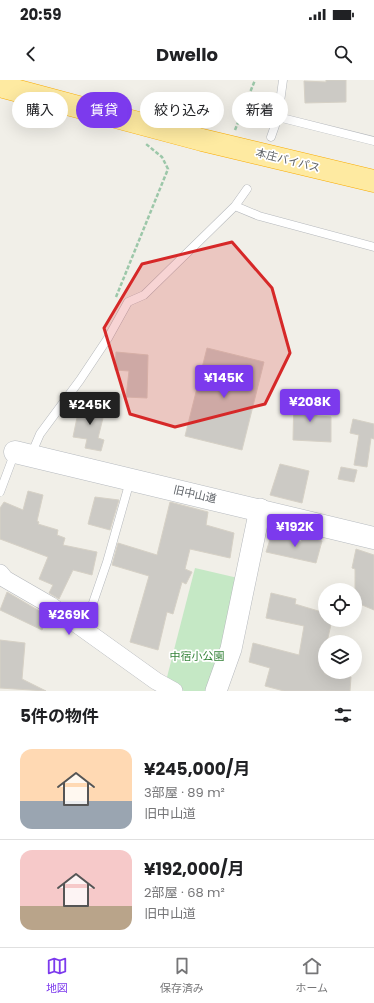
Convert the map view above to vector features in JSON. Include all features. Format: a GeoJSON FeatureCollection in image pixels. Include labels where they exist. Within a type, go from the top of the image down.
{"type":"FeatureCollection","features":[{"type":"Feature","properties":{"kind":"highway","name":"本庄バイパス"},"geometry":{"type":"LineString","coordinates":[[0,86],[202,140],[374,181]]}},
{"type":"Feature","properties":{"kind":"main road","name":"旧中山道"},"geometry":{"type":"LineString","coordinates":[[18,458],[130,479],[260,509],[374,538]]}},
{"type":"Feature","properties":{"kind":"street"},"geometry":{"type":"LineString","coordinates":[[216,691],[231,649],[260,509]]}},
{"type":"Feature","properties":{"kind":"street"},"geometry":{"type":"LineString","coordinates":[[0,573],[5,579],[50,605],[156,681],[174,691]]}},
{"type":"Feature","properties":{"kind":"lane"},"geometry":{"type":"LineString","coordinates":[[281,92],[283,80]]}},
{"type":"Feature","properties":{"kind":"lane"},"geometry":{"type":"LineString","coordinates":[[288,120],[374,141]]}},
{"type":"Feature","properties":{"kind":"lane"},"geometry":{"type":"LineString","coordinates":[[272,137],[275,128]]}},
{"type":"Feature","properties":{"kind":"lane"},"geometry":{"type":"LineString","coordinates":[[0,476],[40,434],[92,362],[128,302],[144,295],[235,206],[247,189]]}},
{"type":"Feature","properties":{"kind":"lane"},"geometry":{"type":"LineString","coordinates":[[235,206],[259,216],[374,247]]}},
{"type":"Feature","properties":{"kind":"lane"},"geometry":{"type":"LineString","coordinates":[[0,492],[18,458]]}},
{"type":"Feature","properties":{"kind":"lane"},"geometry":{"type":"LineString","coordinates":[[84,629],[107,562],[130,479]]}},
{"type":"Feature","properties":{"kind":"path"},"geometry":{"type":"LineString","coordinates":[[234,133],[254,80]]}},
{"type":"Feature","properties":{"kind":"path"},"geometry":{"type":"LineString","coordinates":[[115,303],[168,169],[162,157],[146,144]]}},
{"type":"Feature","properties":{"kind":"highlighted area"},"geometry":{"type":"Polygon","coordinates":[[[232,242],[272,288],[290,353],[265,404],[175,427],[130,414],[104,328],[142,264],[232,242]]]}},
{"type":"Feature","properties":{"kind":"green space","name":"中宿小公園"},"geometry":{"type":"Polygon","coordinates":[[[195,568],[238,578],[221,657],[209,691],[184,691],[166,681],[195,568]]]}},
{"type":"Feature","properties":{"kind":"building"},"geometry":{"type":"Polygon","coordinates":[[[326,80],[346,80],[346,102],[305,103],[304,81],[326,82],[326,80]]]}},
{"type":"Feature","properties":{"kind":"building"},"geometry":{"type":"Polygon","coordinates":[[[207,348],[264,362],[242,450],[185,436],[207,348]]]}},
{"type":"Feature","properties":{"kind":"building"},"geometry":{"type":"Polygon","coordinates":[[[116,352],[148,355],[147,398],[126,397],[129,371],[115,370],[116,352]]]}},
{"type":"Feature","properties":{"kind":"building"},"geometry":{"type":"Polygon","coordinates":[[[294,394],[306,394],[306,412],[317,412],[317,416],[331,417],[331,442],[293,440],[294,394]]]}},
{"type":"Feature","properties":{"kind":"building"},"geometry":{"type":"Polygon","coordinates":[[[80,403],[105,410],[98,438],[104,440],[101,451],[85,448],[87,439],[73,437],[80,403]]]}},
{"type":"Feature","properties":{"kind":"building"},"geometry":{"type":"Polygon","coordinates":[[[353,419],[374,424],[374,439],[371,438],[367,467],[354,465],[359,435],[350,433],[353,419]]]}},
{"type":"Feature","properties":{"kind":"building"},"geometry":{"type":"Polygon","coordinates":[[[280,464],[309,471],[302,503],[270,495],[280,464]]]}},
{"type":"Feature","properties":{"kind":"building"},"geometry":{"type":"Polygon","coordinates":[[[341,467],[357,470],[354,482],[338,479],[341,467]]]}},
{"type":"Feature","properties":{"kind":"building"},"geometry":{"type":"Polygon","coordinates":[[[28,491],[43,495],[37,521],[39,522],[38,524],[58,530],[57,535],[65,538],[63,545],[97,552],[92,575],[73,570],[59,599],[49,593],[53,585],[39,579],[48,557],[0,539],[0,508],[4,502],[23,510],[28,491]]]}},
{"type":"Feature","properties":{"kind":"building"},"geometry":{"type":"Polygon","coordinates":[[[95,497],[119,500],[110,530],[88,524],[95,497]]]}},
{"type":"Feature","properties":{"kind":"building"},"geometry":{"type":"Polygon","coordinates":[[[170,502],[208,512],[206,525],[234,533],[230,558],[190,549],[185,569],[192,572],[186,584],[182,582],[173,614],[167,612],[158,650],[130,642],[149,576],[112,565],[118,543],[157,555],[170,502]]]}},
{"type":"Feature","properties":{"kind":"building"},"geometry":{"type":"Polygon","coordinates":[[[272,533],[290,540],[301,542],[303,536],[322,541],[316,563],[266,552],[272,533]]]}},
{"type":"Feature","properties":{"kind":"building"},"geometry":{"type":"Polygon","coordinates":[[[356,549],[374,555],[374,610],[362,605],[362,583],[355,583],[355,569],[352,568],[356,549]]]}},
{"type":"Feature","properties":{"kind":"building"},"geometry":{"type":"Polygon","coordinates":[[[7,592],[48,616],[42,630],[0,610],[7,592]]]}},
{"type":"Feature","properties":{"kind":"building"},"geometry":{"type":"Polygon","coordinates":[[[271,593],[296,599],[295,604],[318,611],[318,627],[330,627],[329,635],[318,635],[318,679],[351,679],[350,691],[284,691],[265,686],[270,668],[249,662],[253,643],[299,655],[304,626],[266,618],[271,593]]]}},
{"type":"Feature","properties":{"kind":"building"},"geometry":{"type":"Polygon","coordinates":[[[0,640],[25,643],[22,679],[46,691],[0,688],[0,640]]]}}]}
